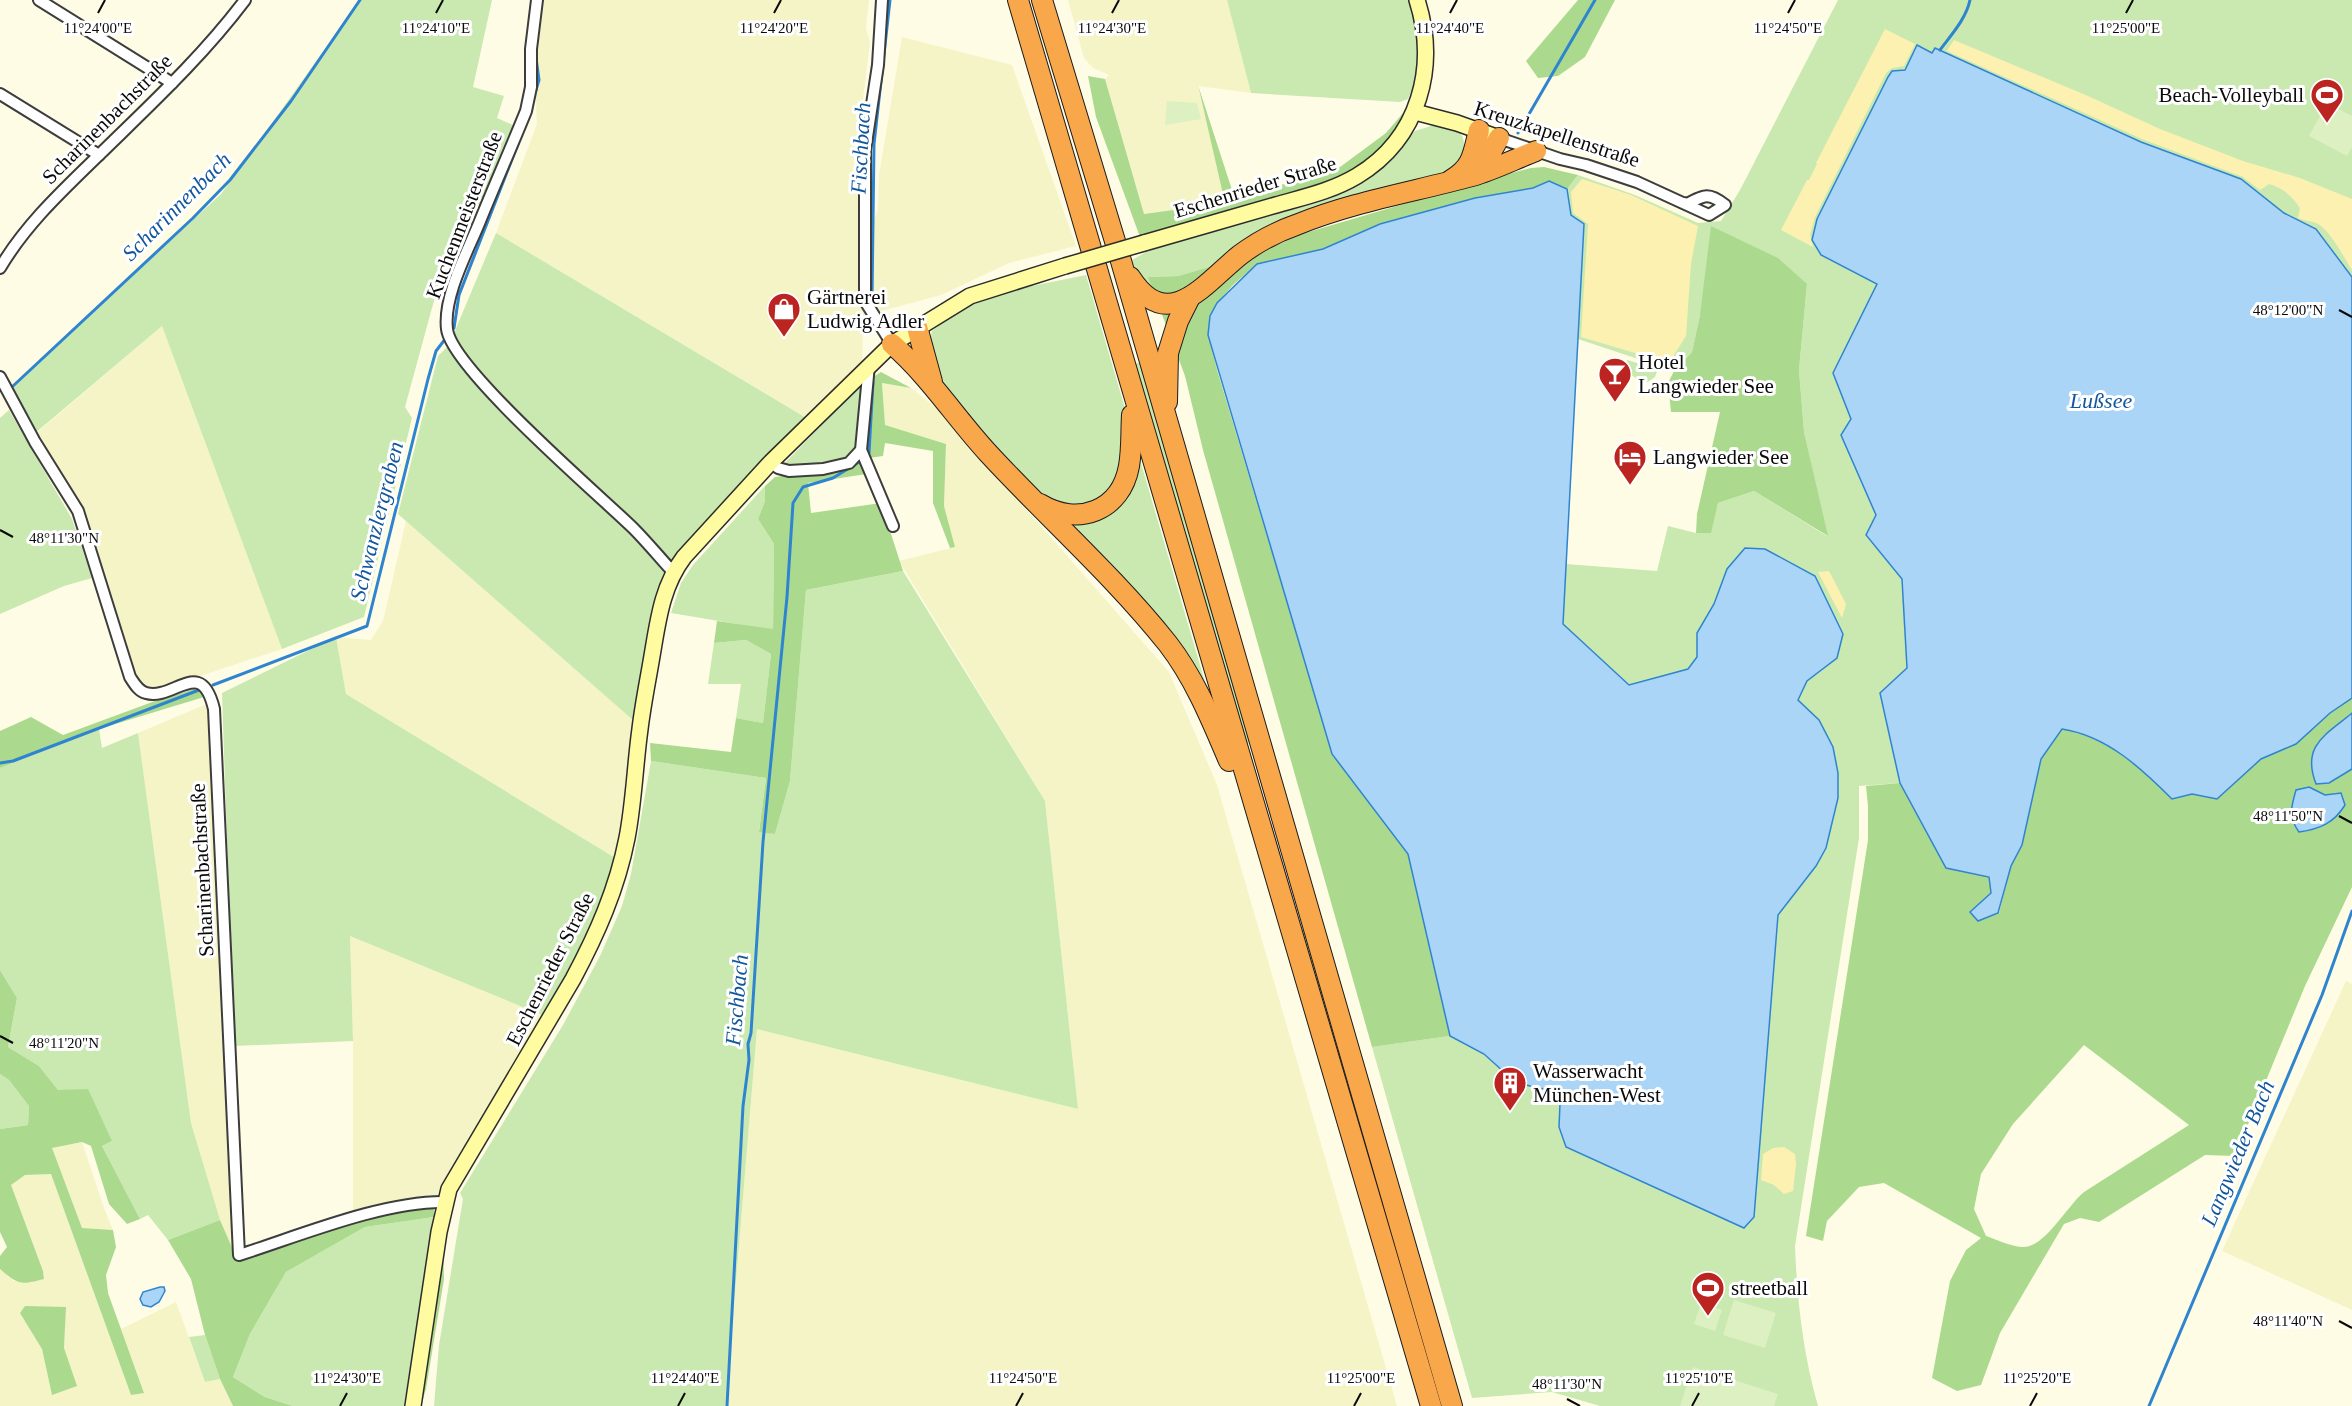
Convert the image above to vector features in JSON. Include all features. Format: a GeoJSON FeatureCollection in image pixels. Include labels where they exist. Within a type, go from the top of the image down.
{"type":"FeatureCollection","features":[{"type":"Feature","properties":{"kind":"highway"},"geometry":{"type":"LineString","coordinates":[[1018,0],[1132,396],[1431,1406]]}},
{"type":"Feature","properties":{"kind":"highway"},"geometry":{"type":"LineString","coordinates":[[1042,0],[1121,261],[1452,1406]]}},
{"type":"Feature","properties":{"kind":"highway"},"geometry":{"type":"LineString","coordinates":[[1451,180],[1464,172],[1470,162],[1479,130]]}},
{"type":"Feature","properties":{"kind":"highway"},"geometry":{"type":"LineString","coordinates":[[1474,176],[1483,166],[1499,138]]}},
{"type":"Feature","properties":{"kind":"highway"},"geometry":{"type":"LineString","coordinates":[[1121,261],[1146,297],[1157,303],[1178,302],[1190,297],[1241,254],[1297,224],[1341,209],[1474,176],[1536,151]]}},
{"type":"Feature","properties":{"kind":"highway"},"geometry":{"type":"LineString","coordinates":[[1166,420],[1168,354],[1178,321],[1190,297]]}},
{"type":"Feature","properties":{"kind":"highway"},"geometry":{"type":"LineString","coordinates":[[917,327],[934,387]]}},
{"type":"Feature","properties":{"kind":"highway"},"geometry":{"type":"LineString","coordinates":[[892,344],[934,387],[981,446],[1134,605],[1169,645],[1194,683],[1231,764],[1253,833],[1266,851]]}},
{"type":"Feature","properties":{"kind":"highway"},"geometry":{"type":"LineString","coordinates":[[1033,500],[1060,513],[1080,516],[1100,509],[1115,498],[1125,482],[1129,466],[1132,396]]}},
{"type":"Feature","properties":{"kind":"street"},"geometry":{"type":"LineString","coordinates":[[39,0],[172,83]]}},
{"type":"Feature","properties":{"kind":"street","name":"Scharinenbachstraße"},"geometry":{"type":"LineString","coordinates":[[0,268],[29,226],[222,31],[245,0]]}},
{"type":"Feature","properties":{"kind":"street","name":"Kuchenmeisterstraße"},"geometry":{"type":"LineString","coordinates":[[537,0],[531,49],[531,87],[526,111],[457,278],[447,314],[447,331],[454,348],[466,364],[525,427],[633,529],[673,572]]}},
{"type":"Feature","properties":{"kind":"street"},"geometry":{"type":"LineString","coordinates":[[882,0],[878,65],[865,150],[864,268],[865,301],[892,344]]}},
{"type":"Feature","properties":{"kind":"street","name":"Eschenrieder Straße"},"geometry":{"type":"LineString","coordinates":[[413,1406],[445,1202],[459,1170],[546,1028],[573,979],[592,943],[614,888],[627,838],[640,729],[656,634],[663,598],[673,572],[771,462],[823,414],[869,365],[892,344],[970,296],[1065,266],[1329,190],[1358,175],[1385,153],[1415,112],[1423,80],[1426,50],[1426,33],[1417,0]]}},
{"type":"Feature","properties":{"kind":"street"},"geometry":{"type":"LineString","coordinates":[[0,94],[99,155]]}},
{"type":"Feature","properties":{"kind":"street","name":"Kreuzkapellenstraße"},"geometry":{"type":"LineString","coordinates":[[1415,112],[1479,130],[1536,151],[1637,182],[1684,203]]}},
{"type":"Feature","properties":{"kind":"street"},"geometry":{"type":"LineString","coordinates":[[869,365],[861,450],[893,526]]}},
{"type":"Feature","properties":{"kind":"street","name":"Scharinenbachstraße"},"geometry":{"type":"LineString","coordinates":[[0,377],[35,442],[78,511],[130,677],[136,687],[145,693],[155,694],[188,683],[199,683],[207,688],[211,697],[214,709],[239,1255],[364,1215],[424,1202],[445,1202]]}},
{"type":"Feature","properties":{"kind":"street"},"geometry":{"type":"LineString","coordinates":[[771,462],[778,468],[789,471],[823,469],[849,463],[861,450]]}},
{"type":"Feature","properties":{"kind":"green space"},"geometry":{"type":"Polygon","coordinates":[[[360,0],[492,0],[473,87],[504,96],[497,118],[515,126],[451,281],[438,286],[405,407],[412,418],[364,617],[282,649],[162,326],[34,434],[12,388],[221,194],[360,0]]]}},
{"type":"Feature","properties":{"kind":"green space"},"geometry":{"type":"Polygon","coordinates":[[[538,0],[869,0],[866,28],[870,42],[856,157],[861,248],[878,210],[879,175],[902,37],[1012,65],[1076,246],[1009,263],[941,295],[863,316],[862,383],[819,427],[496,233],[537,124],[535,79],[538,0]]]}},
{"type":"Feature","properties":{"kind":"green space"},"geometry":{"type":"Polygon","coordinates":[[[1068,0],[1227,0],[1251,93],[1198,86],[1226,204],[1144,214],[1105,79],[1109,75],[1093,68],[1084,58],[1068,0]]]}},
{"type":"Feature","properties":{"kind":"green space"},"geometry":{"type":"Polygon","coordinates":[[[1227,0],[1411,0],[1419,37],[1419,50],[1416,75],[1408,99],[1400,102],[1251,93],[1227,0]]]}},
{"type":"Feature","properties":{"kind":"green space"},"geometry":{"type":"Polygon","coordinates":[[[1578,0],[1615,0],[1585,57],[1558,76],[1538,78],[1526,61],[1578,0]]]}},
{"type":"Feature","properties":{"kind":"green space"},"geometry":{"type":"Polygon","coordinates":[[[1838,0],[2352,0],[2352,276],[2316,229],[2284,213],[2241,179],[2141,142],[1935,48],[1921,62],[1888,77],[1817,219],[1821,255],[1878,284],[1833,373],[1851,419],[1841,435],[1876,515],[1866,535],[1902,579],[1907,668],[1880,693],[1900,783],[1859,786],[1859,838],[1795,1246],[1802,1327],[1808,1367],[1818,1406],[1600,1406],[1552,1392],[1472,1398],[1372,1047],[1450,1036],[1484,1054],[1505,1073],[1531,1086],[1556,1092],[1560,1104],[1559,1127],[1754,1217],[1778,915],[1816,866],[1826,848],[1838,797],[1819,720],[1798,700],[1807,681],[1823,670],[1727,569],[1714,604],[1697,633],[1697,657],[1688,670],[1629,685],[1563,624],[1566,564],[1657,571],[1668,526],[1696,533],[1710,533],[1718,503],[1754,491],[1827,536],[1804,432],[1799,370],[1807,284],[1700,315],[1692,352],[1674,371],[1578,339],[1584,225],[1571,215],[1567,189],[1578,175],[1635,195],[1698,223],[1721,221],[1740,190],[1838,0]]]}},
{"type":"Feature","properties":{"kind":"green space"},"geometry":{"type":"Polygon","coordinates":[[[1088,76],[1105,79],[1144,214],[1225,203],[1198,85],[1233,193],[1285,184],[1340,167],[1386,133],[1403,113],[1404,121],[1377,156],[1328,186],[1140,237],[1096,117],[1088,76]]]}},
{"type":"Feature","properties":{"kind":"green space"},"geometry":{"type":"Polygon","coordinates":[[[1167,101],[1197,103],[1201,119],[1165,125],[1167,101]]]}},
{"type":"Feature","properties":{"kind":"green space"},"geometry":{"type":"Polygon","coordinates":[[[2327,103],[2352,116],[2352,147],[2347,156],[2309,136],[2327,103]]]}},
{"type":"Feature","properties":{"kind":"green space"},"geometry":{"type":"Polygon","coordinates":[[[1434,125],[1454,129],[1463,138],[1464,151],[1461,170],[1213,266],[1178,276],[1149,277],[1155,294],[1137,277],[1132,260],[1165,241],[1335,193],[1415,131],[1434,125]]]}},
{"type":"Feature","properties":{"kind":"green space"},"geometry":{"type":"Polygon","coordinates":[[[1544,167],[1578,175],[1567,189],[1549,181],[1533,188],[1323,249],[1257,264],[1233,285],[1217,303],[1210,316],[1208,335],[1218,373],[1332,753],[1408,854],[1450,1036],[1372,1047],[1203,450],[1185,376],[1148,277],[1178,276],[1261,252],[1305,233],[1472,184],[1500,169],[1503,175],[1544,167]]]}},
{"type":"Feature","properties":{"kind":"green space"},"geometry":{"type":"Polygon","coordinates":[[[1711,226],[1778,258],[1807,284],[1799,370],[1804,432],[1828,536],[1754,491],[1718,503],[1711,533],[1696,533],[1697,514],[1720,412],[1671,412],[1668,383],[1674,371],[1692,352],[1700,315],[1711,226]]]}},
{"type":"Feature","properties":{"kind":"green space"},"geometry":{"type":"Polygon","coordinates":[[[496,233],[808,419],[734,491],[665,569],[658,588],[634,721],[398,514],[438,356],[449,345],[496,233]]]}},
{"type":"Feature","properties":{"kind":"green space"},"geometry":{"type":"Polygon","coordinates":[[[1086,275],[1214,713],[942,388],[929,348],[932,331],[967,304],[997,293],[1086,275]]]}},
{"type":"Feature","properties":{"kind":"green space"},"geometry":{"type":"Polygon","coordinates":[[[162,326],[282,649],[155,691],[141,685],[133,676],[81,511],[34,435],[162,326]]]}},
{"type":"Feature","properties":{"kind":"green space"},"geometry":{"type":"Polygon","coordinates":[[[1627,360],[1658,369],[1655,377],[1648,382],[1639,380],[1625,371],[1627,360]]]}},
{"type":"Feature","properties":{"kind":"green space"},"geometry":{"type":"Polygon","coordinates":[[[1143,361],[1254,742],[1243,745],[1132,365],[1143,361]]]}},
{"type":"Feature","properties":{"kind":"green space"},"geometry":{"type":"Polygon","coordinates":[[[881,372],[911,388],[882,383],[885,425],[946,444],[944,506],[955,547],[950,548],[933,503],[933,451],[885,443],[883,456],[869,458],[873,473],[808,483],[811,513],[881,503],[903,571],[806,590],[790,781],[775,834],[759,832],[766,778],[651,761],[650,743],[731,752],[736,718],[763,723],[771,654],[746,640],[714,643],[717,621],[773,629],[774,544],[758,519],[765,501],[765,486],[775,477],[823,470],[865,449],[870,379],[881,372]]]}},
{"type":"Feature","properties":{"kind":"green space"},"geometry":{"type":"Polygon","coordinates":[[[862,383],[858,449],[841,460],[801,466],[785,463],[862,383]]]}},
{"type":"Feature","properties":{"kind":"green space"},"geometry":{"type":"Polygon","coordinates":[[[882,383],[911,388],[939,410],[1169,672],[1217,785],[1397,1406],[727,1406],[757,1028],[1078,1109],[1045,801],[899,561],[955,547],[944,506],[946,444],[885,426],[882,383]]]}},
{"type":"Feature","properties":{"kind":"green space"},"geometry":{"type":"Polygon","coordinates":[[[9,410],[72,519],[92,578],[64,586],[0,614],[0,418],[9,410]]]}},
{"type":"Feature","properties":{"kind":"green space"},"geometry":{"type":"Polygon","coordinates":[[[765,486],[765,501],[758,519],[774,544],[773,630],[671,613],[681,583],[693,565],[765,486]]]}},
{"type":"Feature","properties":{"kind":"green space"},"geometry":{"type":"Polygon","coordinates":[[[406,521],[634,721],[617,859],[346,694],[336,637],[371,640],[383,621],[406,521]]]}},
{"type":"Feature","properties":{"kind":"green space"},"geometry":{"type":"Polygon","coordinates":[[[903,571],[1045,801],[1078,1109],[757,1029],[727,1406],[434,1406],[439,1345],[463,1199],[460,1193],[563,1025],[600,956],[622,906],[631,874],[651,761],[766,778],[759,831],[775,834],[790,781],[806,590],[903,571]]]}},
{"type":"Feature","properties":{"kind":"green space"},"geometry":{"type":"Polygon","coordinates":[[[336,637],[346,694],[617,859],[598,918],[547,1017],[350,936],[353,1041],[234,1046],[222,693],[336,637]]]}},
{"type":"Feature","properties":{"kind":"green space"},"geometry":{"type":"Polygon","coordinates":[[[746,640],[771,654],[763,723],[736,718],[741,684],[708,684],[714,643],[746,640]]]}},
{"type":"Feature","properties":{"kind":"green space"},"geometry":{"type":"Polygon","coordinates":[[[198,688],[204,692],[204,697],[99,729],[0,768],[0,731],[31,717],[63,735],[155,701],[198,688]]]}},
{"type":"Feature","properties":{"kind":"green space"},"geometry":{"type":"Polygon","coordinates":[[[2352,698],[2352,713],[2346,718],[2329,783],[2352,769],[2352,887],[2305,986],[2235,1156],[2205,1155],[2099,1222],[2080,1218],[2064,1224],[2000,1333],[1981,1385],[1957,1391],[1932,1378],[1950,1281],[1966,1250],[1981,1238],[1884,1183],[1859,1187],[1827,1221],[1823,1241],[1806,1236],[1868,840],[1866,786],[1900,783],[1946,868],[1989,877],[1991,893],[1999,913],[2011,866],[2022,845],[2041,758],[2062,729],[2108,746],[2135,765],[2172,799],[2192,794],[2217,799],[2261,759],[2296,743],[2330,713],[2352,698]],[[2309,787],[2292,806],[2293,823],[2299,832],[2325,795],[2309,787]],[[2084,1045],[2013,1124],[1981,1174],[1974,1209],[1986,1236],[2013,1245],[2030,1246],[2047,1234],[2084,1192],[2189,1125],[2084,1045]]]}},
{"type":"Feature","properties":{"kind":"green space"},"geometry":{"type":"Polygon","coordinates":[[[209,703],[237,1246],[232,1248],[220,1220],[191,1123],[138,733],[209,703]]]}},
{"type":"Feature","properties":{"kind":"green space"},"geometry":{"type":"Polygon","coordinates":[[[99,729],[102,748],[138,733],[191,1123],[220,1220],[168,1240],[148,1215],[140,1219],[102,1146],[112,1141],[58,1090],[39,1066],[8,1047],[17,998],[0,970],[0,768],[99,729]]]}},
{"type":"Feature","properties":{"kind":"green space"},"geometry":{"type":"Polygon","coordinates":[[[1305,928],[1446,1406],[1440,1406],[1298,931],[1305,928]]]}},
{"type":"Feature","properties":{"kind":"green space"},"geometry":{"type":"Polygon","coordinates":[[[350,936],[547,1017],[437,1195],[353,1216],[353,1041],[350,936]]]}},
{"type":"Feature","properties":{"kind":"green space"},"geometry":{"type":"Polygon","coordinates":[[[0,970],[17,998],[8,1047],[39,1066],[58,1090],[88,1089],[112,1141],[102,1146],[140,1219],[127,1224],[109,1204],[91,1146],[82,1142],[52,1148],[82,1228],[113,1230],[116,1247],[106,1275],[108,1293],[144,1393],[131,1395],[51,1174],[25,1175],[11,1185],[44,1279],[20,1282],[0,1269],[0,1256],[7,1247],[0,1232],[0,1129],[28,1125],[29,1106],[9,1080],[0,1074],[0,970]]]}},
{"type":"Feature","properties":{"kind":"green space"},"geometry":{"type":"Polygon","coordinates":[[[2346,981],[2352,984],[2352,1310],[2222,1251],[2346,981]]]}},
{"type":"Feature","properties":{"kind":"green space"},"geometry":{"type":"Polygon","coordinates":[[[0,1074],[9,1080],[29,1106],[28,1125],[0,1129],[0,1074]]]}},
{"type":"Feature","properties":{"kind":"green space"},"geometry":{"type":"Polygon","coordinates":[[[82,1142],[113,1230],[82,1228],[51,1148],[82,1142]]]}},
{"type":"Feature","properties":{"kind":"green space"},"geometry":{"type":"Polygon","coordinates":[[[51,1174],[131,1395],[144,1392],[121,1329],[176,1302],[205,1382],[220,1379],[233,1406],[0,1406],[0,1269],[14,1281],[44,1279],[10,1185],[25,1175],[51,1174]],[[65,1323],[42,1349],[52,1394],[64,1348],[65,1323]]]}},
{"type":"Feature","properties":{"kind":"green space"},"geometry":{"type":"Polygon","coordinates":[[[422,1205],[434,1206],[434,1217],[365,1227],[286,1272],[250,1334],[233,1377],[265,1397],[293,1406],[233,1406],[220,1379],[205,1335],[191,1279],[168,1240],[220,1220],[237,1259],[365,1217],[422,1205]]]}},
{"type":"Feature","properties":{"kind":"green space"},"geometry":{"type":"Polygon","coordinates":[[[434,1217],[404,1406],[293,1406],[265,1397],[233,1377],[250,1334],[286,1272],[365,1227],[434,1217]]]}},
{"type":"Feature","properties":{"kind":"green space"},"geometry":{"type":"Polygon","coordinates":[[[443,1239],[444,1279],[426,1389],[421,1406],[416,1406],[443,1239]]]}},
{"type":"Feature","properties":{"kind":"green space"},"geometry":{"type":"Polygon","coordinates":[[[1734,1300],[1776,1313],[1765,1348],[1723,1335],[1734,1300]]]}},
{"type":"Feature","properties":{"kind":"green space","name":"streetball"},"geometry":{"type":"Polygon","coordinates":[[[1701,1303],[1722,1310],[1715,1331],[1694,1324],[1701,1303]]]}},
{"type":"Feature","properties":{"kind":"green space"},"geometry":{"type":"Polygon","coordinates":[[[25,1306],[66,1307],[64,1348],[77,1386],[52,1395],[42,1349],[20,1313],[25,1306]]]}},
{"type":"Feature","properties":{"kind":"green space"},"geometry":{"type":"Polygon","coordinates":[[[205,1335],[220,1379],[205,1382],[189,1337],[205,1335]]]}},
{"type":"Feature","properties":{"kind":"green space"},"geometry":{"type":"Polygon","coordinates":[[[1693,1367],[1778,1394],[1774,1406],[1680,1406],[1693,1367]]]}},
{"type":"Feature","properties":{"kind":"sand"},"geometry":{"type":"Polygon","coordinates":[[[1885,29],[1915,44],[1904,66],[1892,68],[1886,73],[1815,217],[1810,235],[1813,247],[1781,230],[1809,180],[1885,29]]]}},
{"type":"Feature","properties":{"kind":"sand"},"geometry":{"type":"Polygon","coordinates":[[[1954,40],[2160,129],[2243,161],[2300,178],[2352,199],[2352,270],[2326,230],[2316,223],[2298,218],[2300,208],[2283,190],[2269,184],[2260,190],[2243,177],[2142,139],[1947,51],[1954,40]]]}},
{"type":"Feature","properties":{"kind":"sand"},"geometry":{"type":"Polygon","coordinates":[[[1582,179],[1631,195],[1698,226],[1691,264],[1686,336],[1669,363],[1581,337],[1588,224],[1573,213],[1571,192],[1582,179]]]}},
{"type":"Feature","properties":{"kind":"sand"},"geometry":{"type":"Polygon","coordinates":[[[1829,571],[1846,604],[1842,618],[1818,572],[1829,571]]]}},
{"type":"Feature","properties":{"kind":"sand"},"geometry":{"type":"Polygon","coordinates":[[[1784,1147],[1795,1154],[1796,1164],[1793,1191],[1784,1194],[1774,1185],[1761,1180],[1763,1154],[1773,1148],[1784,1147]]]}},
{"type":"Feature","properties":{"kind":"water","name":"Lußsee"},"geometry":{"type":"Polygon","coordinates":[[[1917,45],[1932,53],[1935,48],[2141,142],[2241,179],[2284,213],[2316,229],[2352,277],[2352,698],[2330,713],[2296,744],[2261,759],[2217,799],[2192,794],[2172,799],[2135,765],[2108,746],[2062,729],[2041,759],[2022,845],[2011,866],[1998,913],[1978,921],[1970,912],[1991,893],[1989,877],[1946,868],[1900,783],[1880,693],[1907,668],[1902,579],[1866,535],[1876,515],[1841,435],[1851,419],[1833,373],[1877,284],[1821,255],[1812,240],[1817,219],[1888,77],[1892,71],[1905,70],[1917,45]]]}},
{"type":"Feature","properties":{"kind":"water"},"geometry":{"type":"Polygon","coordinates":[[[1549,181],[1567,189],[1571,215],[1584,224],[1563,624],[1629,685],[1688,669],[1697,657],[1697,633],[1714,604],[1727,569],[1745,548],[1765,549],[1815,576],[1843,634],[1837,658],[1807,681],[1798,700],[1819,720],[1833,747],[1838,773],[1838,798],[1826,848],[1816,866],[1778,915],[1754,1217],[1744,1228],[1566,1147],[1559,1127],[1560,1104],[1556,1092],[1526,1085],[1505,1073],[1484,1054],[1450,1036],[1408,854],[1332,754],[1208,335],[1210,316],[1217,303],[1257,264],[1323,249],[1380,224],[1475,198],[1533,188],[1549,181]]]}},
{"type":"Feature","properties":{"kind":"water"},"geometry":{"type":"Polygon","coordinates":[[[2352,713],[2352,769],[2329,783],[2316,784],[2312,771],[2314,750],[2325,735],[2352,713]]]}},
{"type":"Feature","properties":{"kind":"water"},"geometry":{"type":"Polygon","coordinates":[[[2309,787],[2325,795],[2341,793],[2345,805],[2326,824],[2299,832],[2292,817],[2293,802],[2296,790],[2309,787]]]}},
{"type":"Feature","properties":{"kind":"water"},"geometry":{"type":"Polygon","coordinates":[[[164,1287],[165,1291],[159,1302],[151,1307],[143,1305],[140,1299],[143,1292],[164,1287]]]}},
{"type":"Feature","properties":{"kind":"waterway","name":"Scharinnenbach"},"geometry":{"type":"LineString","coordinates":[[13,386],[193,218],[230,180],[291,101],[360,0]]}},
{"type":"Feature","properties":{"kind":"waterway","name":"Fischbach"},"geometry":{"type":"LineString","coordinates":[[872,299],[874,144],[890,0]]}},
{"type":"Feature","properties":{"kind":"waterway"},"geometry":{"type":"LineString","coordinates":[[1518,133],[1595,0]]}},
{"type":"Feature","properties":{"kind":"waterway"},"geometry":{"type":"LineString","coordinates":[[1940,50],[1962,20],[1970,0]]}},
{"type":"Feature","properties":{"kind":"waterway","name":"Schwanzlergraben"},"geometry":{"type":"LineString","coordinates":[[536,58],[539,80],[536,90]]}},
{"type":"Feature","properties":{"kind":"waterway","name":"Schwanzlergraben"},"geometry":{"type":"LineString","coordinates":[[451,330],[454,328],[459,295],[518,144]]}},
{"type":"Feature","properties":{"kind":"waterway","name":"Schwanzlergraben"},"geometry":{"type":"LineString","coordinates":[[213,685],[367,626],[428,379],[436,351],[446,338]]}},
{"type":"Feature","properties":{"kind":"waterway"},"geometry":{"type":"LineString","coordinates":[[869,453],[873,382]]}},
{"type":"Feature","properties":{"kind":"waterway","name":"Fischbach"},"geometry":{"type":"LineString","coordinates":[[727,1406],[743,1106],[749,1060],[748,1044],[751,1033],[763,842],[787,597],[793,503],[803,487],[833,478],[859,462]]}},
{"type":"Feature","properties":{"kind":"waterway","name":"Schwanzlergraben"},"geometry":{"type":"LineString","coordinates":[[0,763],[13,761],[199,690]]}},
{"type":"Feature","properties":{"kind":"waterway","name":"Langwieder Bach"},"geometry":{"type":"LineString","coordinates":[[2149,1406],[2322,995],[2352,911]]}},
{"type":"Feature","properties":{"kind":"place","name":"Beach-Volleyball"},"geometry":{"type":"Point","coordinates":[2327,124]}},
{"type":"Feature","properties":{"kind":"place","name":"Gärtnerei Ludwig Adler"},"geometry":{"type":"Point","coordinates":[784,338]}},
{"type":"Feature","properties":{"kind":"place","name":"Hotel Langwieder See"},"geometry":{"type":"Point","coordinates":[1615,403]}},
{"type":"Feature","properties":{"kind":"place","name":"Langwieder See"},"geometry":{"type":"Point","coordinates":[1630,486]}},
{"type":"Feature","properties":{"kind":"place","name":"Wasserwacht München-West"},"geometry":{"type":"Point","coordinates":[1510,1112]}},
{"type":"Feature","properties":{"kind":"place","name":"streetball"},"geometry":{"type":"Point","coordinates":[1708,1317]}}]}
